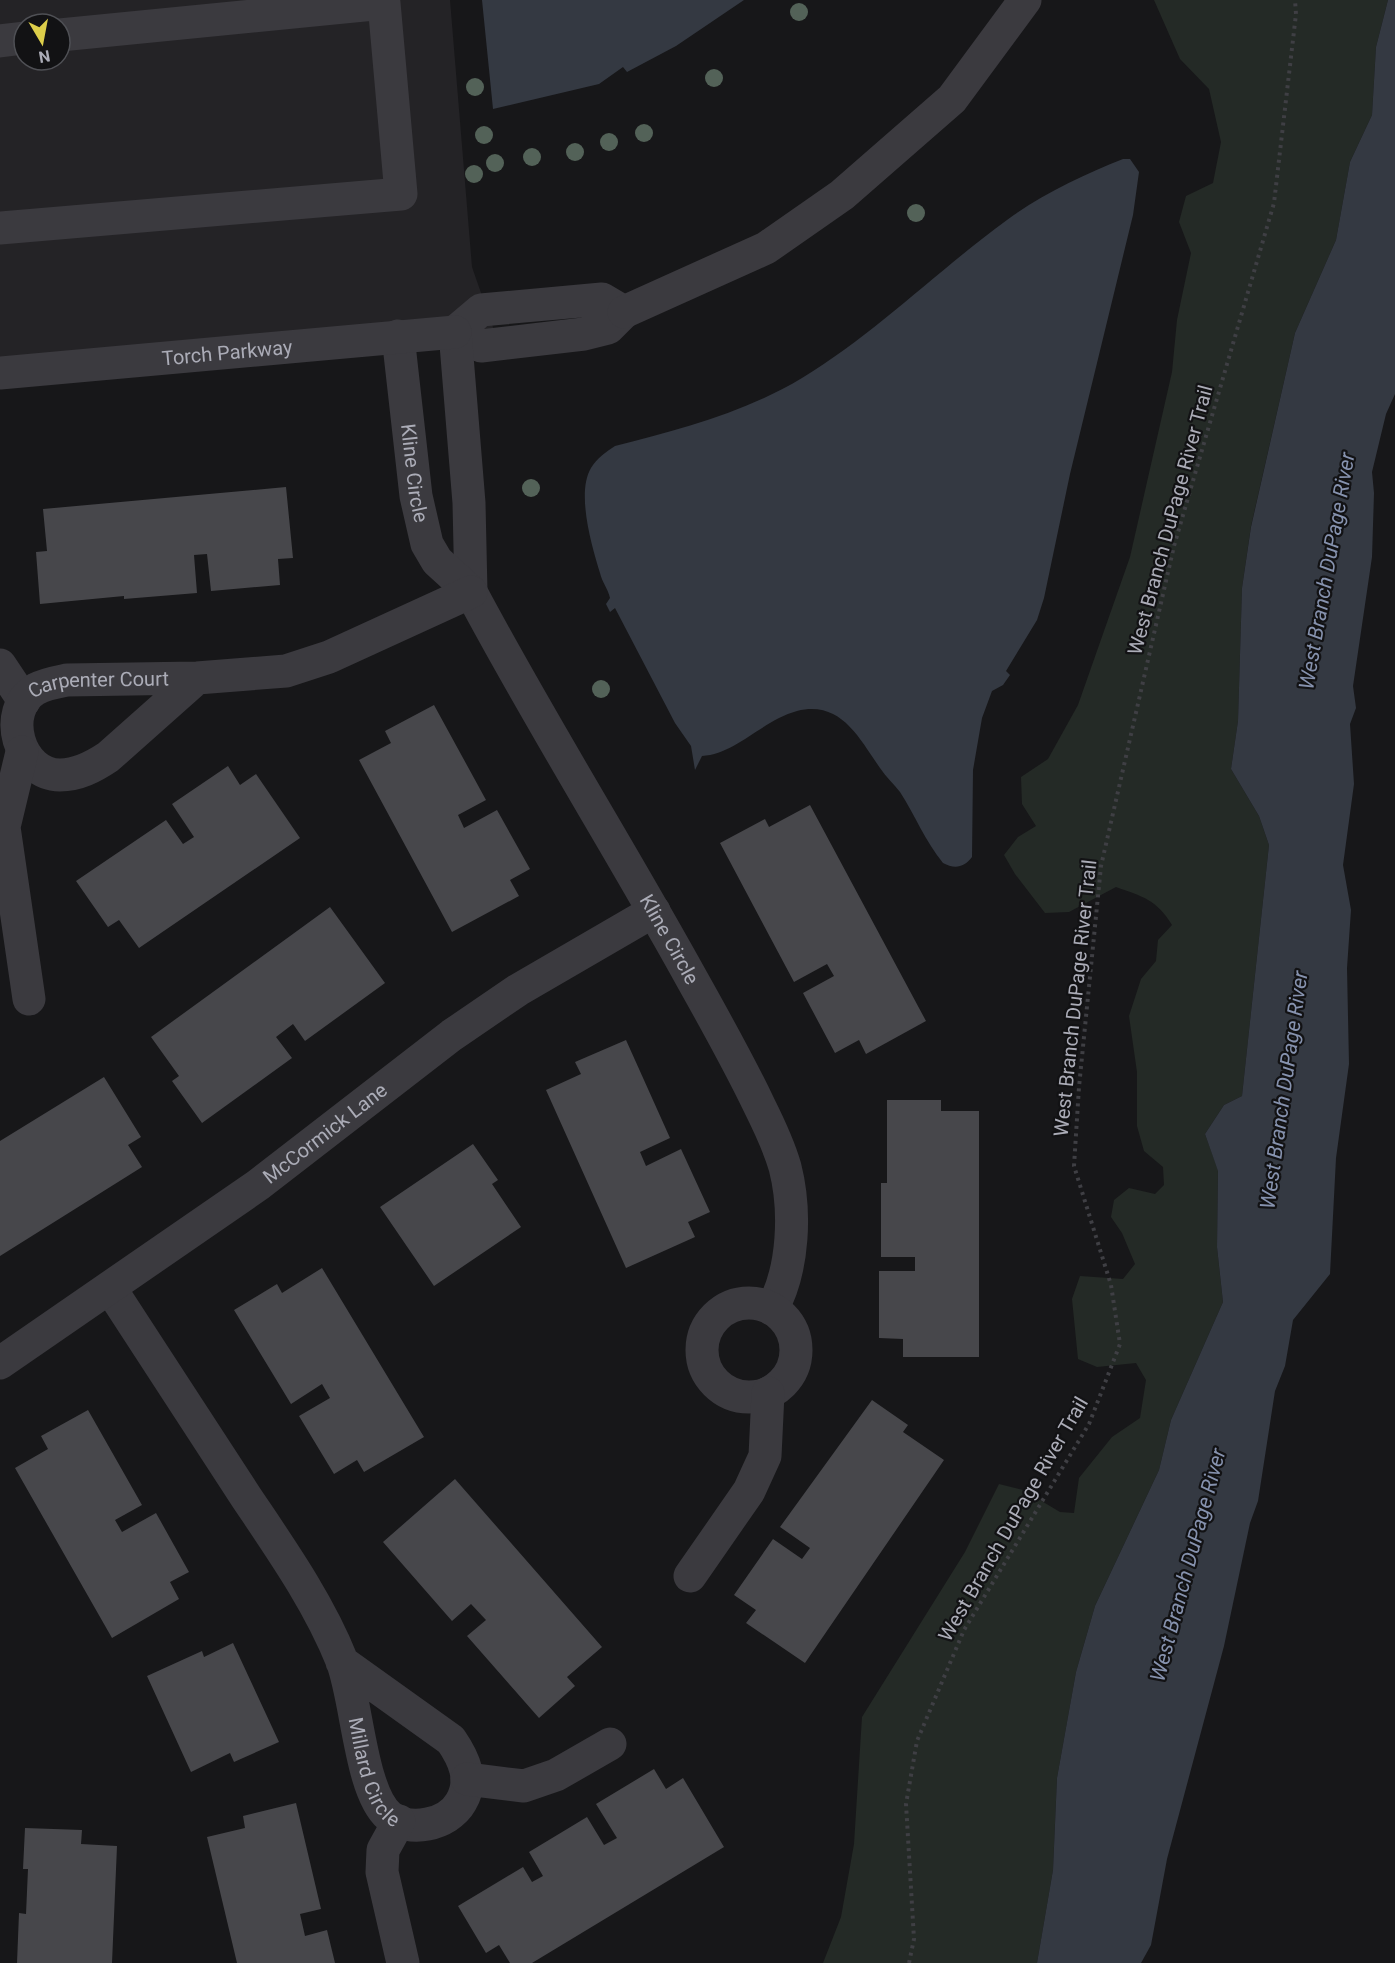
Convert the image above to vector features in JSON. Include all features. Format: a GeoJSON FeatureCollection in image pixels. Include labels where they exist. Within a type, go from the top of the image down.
{"type":"FeatureCollection","features":[{"type":"Feature","properties":{"kind":"street"},"geometry":{"type":"LineString","coordinates":[[455,332],[481,346],[584,334],[608,328],[624,312],[766,248],[842,195],[952,99],[1025,0]]}},
{"type":"Feature","properties":{"kind":"street"},"geometry":{"type":"LineString","coordinates":[[0,228],[401,194],[384,3],[72,34]]}},
{"type":"Feature","properties":{"kind":"street","name":"Torch Parkway"},"geometry":{"type":"LineString","coordinates":[[0,374],[455,332]]}},
{"type":"Feature","properties":{"kind":"street","name":"Kline Circle"},"geometry":{"type":"LineString","coordinates":[[455,332],[469,502],[471,592]]}},
{"type":"Feature","properties":{"kind":"street","name":"Kline Circle"},"geometry":{"type":"LineString","coordinates":[[398,336],[417,496],[427,544],[437,561],[471,592],[654,911],[774,1136],[785,1166],[790,1193],[791,1223],[780,1293],[772,1309]]}},
{"type":"Feature","properties":{"kind":"street","name":"Carpenter Court"},"geometry":{"type":"LineString","coordinates":[[197,678],[108,758],[92,767],[67,774],[46,772],[33,764],[22,752],[15,724],[17,712],[34,690],[67,680],[197,678],[267,674],[303,666],[329,657],[471,592]]}},
{"type":"Feature","properties":{"kind":"street"},"geometry":{"type":"LineString","coordinates":[[0,665],[24,701]]}},
{"type":"Feature","properties":{"kind":"street"},"geometry":{"type":"LineString","coordinates":[[22,752],[4,827],[29,999]]}},
{"type":"Feature","properties":{"kind":"street","name":"McCormick Lane"},"geometry":{"type":"LineString","coordinates":[[0,1364],[258,1185],[452,1035],[518,990],[654,911]]}},
{"type":"Feature","properties":{"kind":"street","name":"Millard Circle"},"geometry":{"type":"LineString","coordinates":[[110,1288],[286,1558],[317,1611],[342,1662],[371,1785],[379,1804],[399,1821],[417,1824],[434,1823],[449,1815],[460,1805],[467,1790],[462,1755],[451,1740],[436,1726],[342,1662]]}},
{"type":"Feature","properties":{"kind":"street"},"geometry":{"type":"LineString","coordinates":[[743,1303],[759,1304],[772,1309],[786,1321],[793,1333],[796,1350],[790,1374],[782,1384],[768,1393],[740,1396],[725,1390],[714,1381],[705,1367],[702,1353],[709,1326],[718,1315],[730,1307],[743,1303]]}},
{"type":"Feature","properties":{"kind":"street"},"geometry":{"type":"LineString","coordinates":[[690,1576],[750,1491],[765,1456],[768,1393]]}},
{"type":"Feature","properties":{"kind":"street"},"geometry":{"type":"LineString","coordinates":[[467,1779],[524,1786],[556,1775],[610,1744]]}},
{"type":"Feature","properties":{"kind":"street"},"geometry":{"type":"LineString","coordinates":[[399,1821],[383,1850],[382,1872],[404,1963]]}},
{"type":"Feature","properties":{"kind":"path","name":"West Branch DuPage River Trail"},"geometry":{"type":"LineString","coordinates":[[909,1963],[914,1939],[906,1804],[917,1742],[964,1630],[1089,1424],[1120,1344],[1111,1285],[1074,1166],[1079,1087],[1101,866],[1174,546],[1274,203],[1296,14],[1295,0]]}},
{"type":"Feature","properties":{"kind":"shaded area"},"geometry":{"type":"Polygon","coordinates":[[[0,0],[450,0],[472,267],[495,333],[0,379],[0,0]]]}},
{"type":"Feature","properties":{"kind":"shaded area"},"geometry":{"type":"Polygon","coordinates":[[[1154,0],[1388,0],[1376,47],[1372,115],[1350,162],[1336,240],[1295,333],[1251,526],[1242,588],[1238,721],[1231,769],[1259,816],[1269,845],[1242,1096],[1224,1105],[1205,1134],[1218,1170],[1217,1247],[1223,1302],[1171,1420],[1159,1470],[1095,1606],[1076,1672],[1057,1778],[1053,1870],[1037,1963],[823,1963],[841,1917],[854,1844],[862,1717],[965,1552],[999,1484],[1023,1490],[1060,1512],[1074,1513],[1079,1478],[1112,1437],[1140,1418],[1146,1380],[1136,1363],[1097,1367],[1078,1359],[1072,1299],[1080,1276],[1123,1279],[1135,1264],[1122,1233],[1111,1217],[1114,1200],[1129,1188],[1155,1194],[1164,1185],[1163,1167],[1144,1151],[1137,1126],[1137,1072],[1129,1016],[1141,979],[1156,961],[1158,940],[1172,925],[1155,904],[1116,887],[1069,912],[1045,913],[1015,874],[1004,855],[1018,837],[1036,826],[1022,804],[1021,777],[1048,759],[1078,705],[1130,557],[1172,372],[1177,320],[1191,253],[1179,222],[1186,196],[1213,183],[1221,142],[1209,89],[1180,59],[1154,0]]]}},
{"type":"Feature","properties":{"kind":"water"},"geometry":{"type":"Polygon","coordinates":[[[482,0],[744,0],[676,46],[627,72],[623,67],[599,84],[493,109],[482,0]]]}},
{"type":"Feature","properties":{"kind":"water","name":"West Branch DuPage River"},"geometry":{"type":"Polygon","coordinates":[[[1388,0],[1395,0],[1395,394],[1386,414],[1372,472],[1374,493],[1372,557],[1353,686],[1356,708],[1350,724],[1354,784],[1343,865],[1351,910],[1347,968],[1349,1064],[1336,1158],[1330,1274],[1293,1320],[1285,1366],[1275,1391],[1258,1501],[1250,1523],[1224,1646],[1167,1859],[1151,1945],[1141,1963],[1037,1963],[1053,1870],[1057,1778],[1076,1672],[1095,1606],[1159,1470],[1171,1420],[1223,1302],[1217,1247],[1218,1171],[1205,1134],[1224,1105],[1242,1096],[1269,845],[1259,816],[1231,769],[1238,721],[1242,588],[1251,527],[1295,333],[1336,240],[1350,162],[1372,115],[1376,47],[1388,0]]]}},
{"type":"Feature","properties":{"kind":"water"},"geometry":{"type":"Polygon","coordinates":[[[1123,159],[1130,159],[1139,172],[1133,215],[1070,474],[1044,598],[1037,620],[1006,671],[1010,675],[1003,685],[992,691],[982,718],[973,770],[972,857],[959,866],[943,863],[900,792],[856,734],[837,716],[826,711],[812,709],[785,715],[726,749],[702,756],[695,770],[691,746],[675,723],[615,608],[610,612],[606,604],[610,598],[593,549],[585,505],[587,479],[593,464],[615,446],[711,419],[758,401],[802,378],[855,342],[1020,211],[1063,186],[1123,159]]]}},
{"type":"Feature","properties":{"kind":"building"},"geometry":{"type":"Polygon","coordinates":[[[286,487],[293,558],[278,559],[280,585],[211,591],[207,554],[194,555],[197,593],[124,599],[124,596],[40,604],[36,552],[47,551],[43,509],[286,487]]]}},
{"type":"Feature","properties":{"kind":"building"},"geometry":{"type":"Polygon","coordinates":[[[434,705],[486,800],[458,815],[464,828],[497,810],[530,869],[510,880],[519,896],[452,932],[359,760],[391,743],[385,731],[434,705]]]}},
{"type":"Feature","properties":{"kind":"building"},"geometry":{"type":"Polygon","coordinates":[[[228,766],[240,785],[256,774],[300,838],[139,948],[119,920],[108,927],[76,881],[166,820],[183,844],[194,837],[172,804],[228,766]]]}},
{"type":"Feature","properties":{"kind":"building"},"geometry":{"type":"Polygon","coordinates":[[[810,805],[926,1021],[866,1054],[859,1040],[835,1053],[803,993],[834,976],[827,964],[794,982],[720,843],[765,819],[769,827],[810,805]]]}},
{"type":"Feature","properties":{"kind":"building"},"geometry":{"type":"Polygon","coordinates":[[[330,907],[385,983],[305,1041],[293,1024],[276,1037],[292,1058],[202,1123],[172,1081],[179,1076],[151,1037],[330,907]]]}},
{"type":"Feature","properties":{"kind":"building"},"geometry":{"type":"Polygon","coordinates":[[[626,1040],[670,1138],[640,1152],[646,1166],[681,1149],[710,1212],[688,1222],[695,1237],[626,1268],[546,1090],[581,1074],[575,1062],[626,1040]]]}},
{"type":"Feature","properties":{"kind":"building"},"geometry":{"type":"Polygon","coordinates":[[[104,1077],[141,1137],[128,1145],[142,1167],[0,1256],[0,1141],[104,1077]]]}},
{"type":"Feature","properties":{"kind":"building"},"geometry":{"type":"Polygon","coordinates":[[[887,1100],[941,1100],[941,1111],[979,1111],[979,1357],[903,1357],[903,1339],[879,1338],[879,1271],[915,1271],[915,1257],[881,1257],[881,1183],[887,1183],[887,1100]]]}},
{"type":"Feature","properties":{"kind":"building"},"geometry":{"type":"Polygon","coordinates":[[[473,1144],[498,1180],[492,1184],[521,1227],[434,1286],[380,1207],[473,1144]]]}},
{"type":"Feature","properties":{"kind":"building"},"geometry":{"type":"Polygon","coordinates":[[[322,1268],[424,1437],[364,1472],[357,1460],[334,1474],[299,1416],[330,1398],[322,1384],[291,1404],[234,1310],[277,1284],[282,1293],[322,1268]]]}},
{"type":"Feature","properties":{"kind":"building"},"geometry":{"type":"Polygon","coordinates":[[[872,1400],[908,1425],[903,1432],[944,1460],[805,1663],[746,1623],[756,1610],[734,1595],[773,1539],[802,1559],[810,1548],[780,1527],[872,1400]]]}},
{"type":"Feature","properties":{"kind":"building"},"geometry":{"type":"Polygon","coordinates":[[[88,1410],[142,1505],[115,1520],[122,1532],[156,1513],[189,1572],[170,1582],[179,1599],[112,1638],[15,1468],[48,1449],[41,1436],[88,1410]]]}},
{"type":"Feature","properties":{"kind":"building"},"geometry":{"type":"Polygon","coordinates":[[[455,1479],[602,1647],[567,1677],[575,1686],[539,1718],[467,1636],[486,1620],[471,1604],[452,1621],[383,1542],[455,1479]]]}},
{"type":"Feature","properties":{"kind":"building"},"geometry":{"type":"Polygon","coordinates":[[[233,1643],[279,1742],[234,1762],[230,1753],[191,1772],[147,1676],[202,1651],[204,1657],[233,1643]]]}},
{"type":"Feature","properties":{"kind":"building"},"geometry":{"type":"Polygon","coordinates":[[[654,1769],[666,1789],[683,1778],[724,1847],[532,1963],[510,1963],[499,1945],[486,1953],[458,1906],[523,1867],[532,1882],[543,1876],[529,1852],[587,1817],[604,1845],[617,1838],[596,1804],[654,1769]]]}},
{"type":"Feature","properties":{"kind":"building"},"geometry":{"type":"Polygon","coordinates":[[[296,1803],[321,1909],[300,1914],[305,1936],[327,1930],[335,1963],[237,1963],[207,1837],[245,1828],[243,1816],[296,1803]]]}},
{"type":"Feature","properties":{"kind":"building"},"geometry":{"type":"Polygon","coordinates":[[[25,1828],[82,1830],[81,1844],[117,1846],[112,1963],[17,1963],[19,1913],[26,1914],[28,1869],[23,1869],[25,1828]]]}}]}
